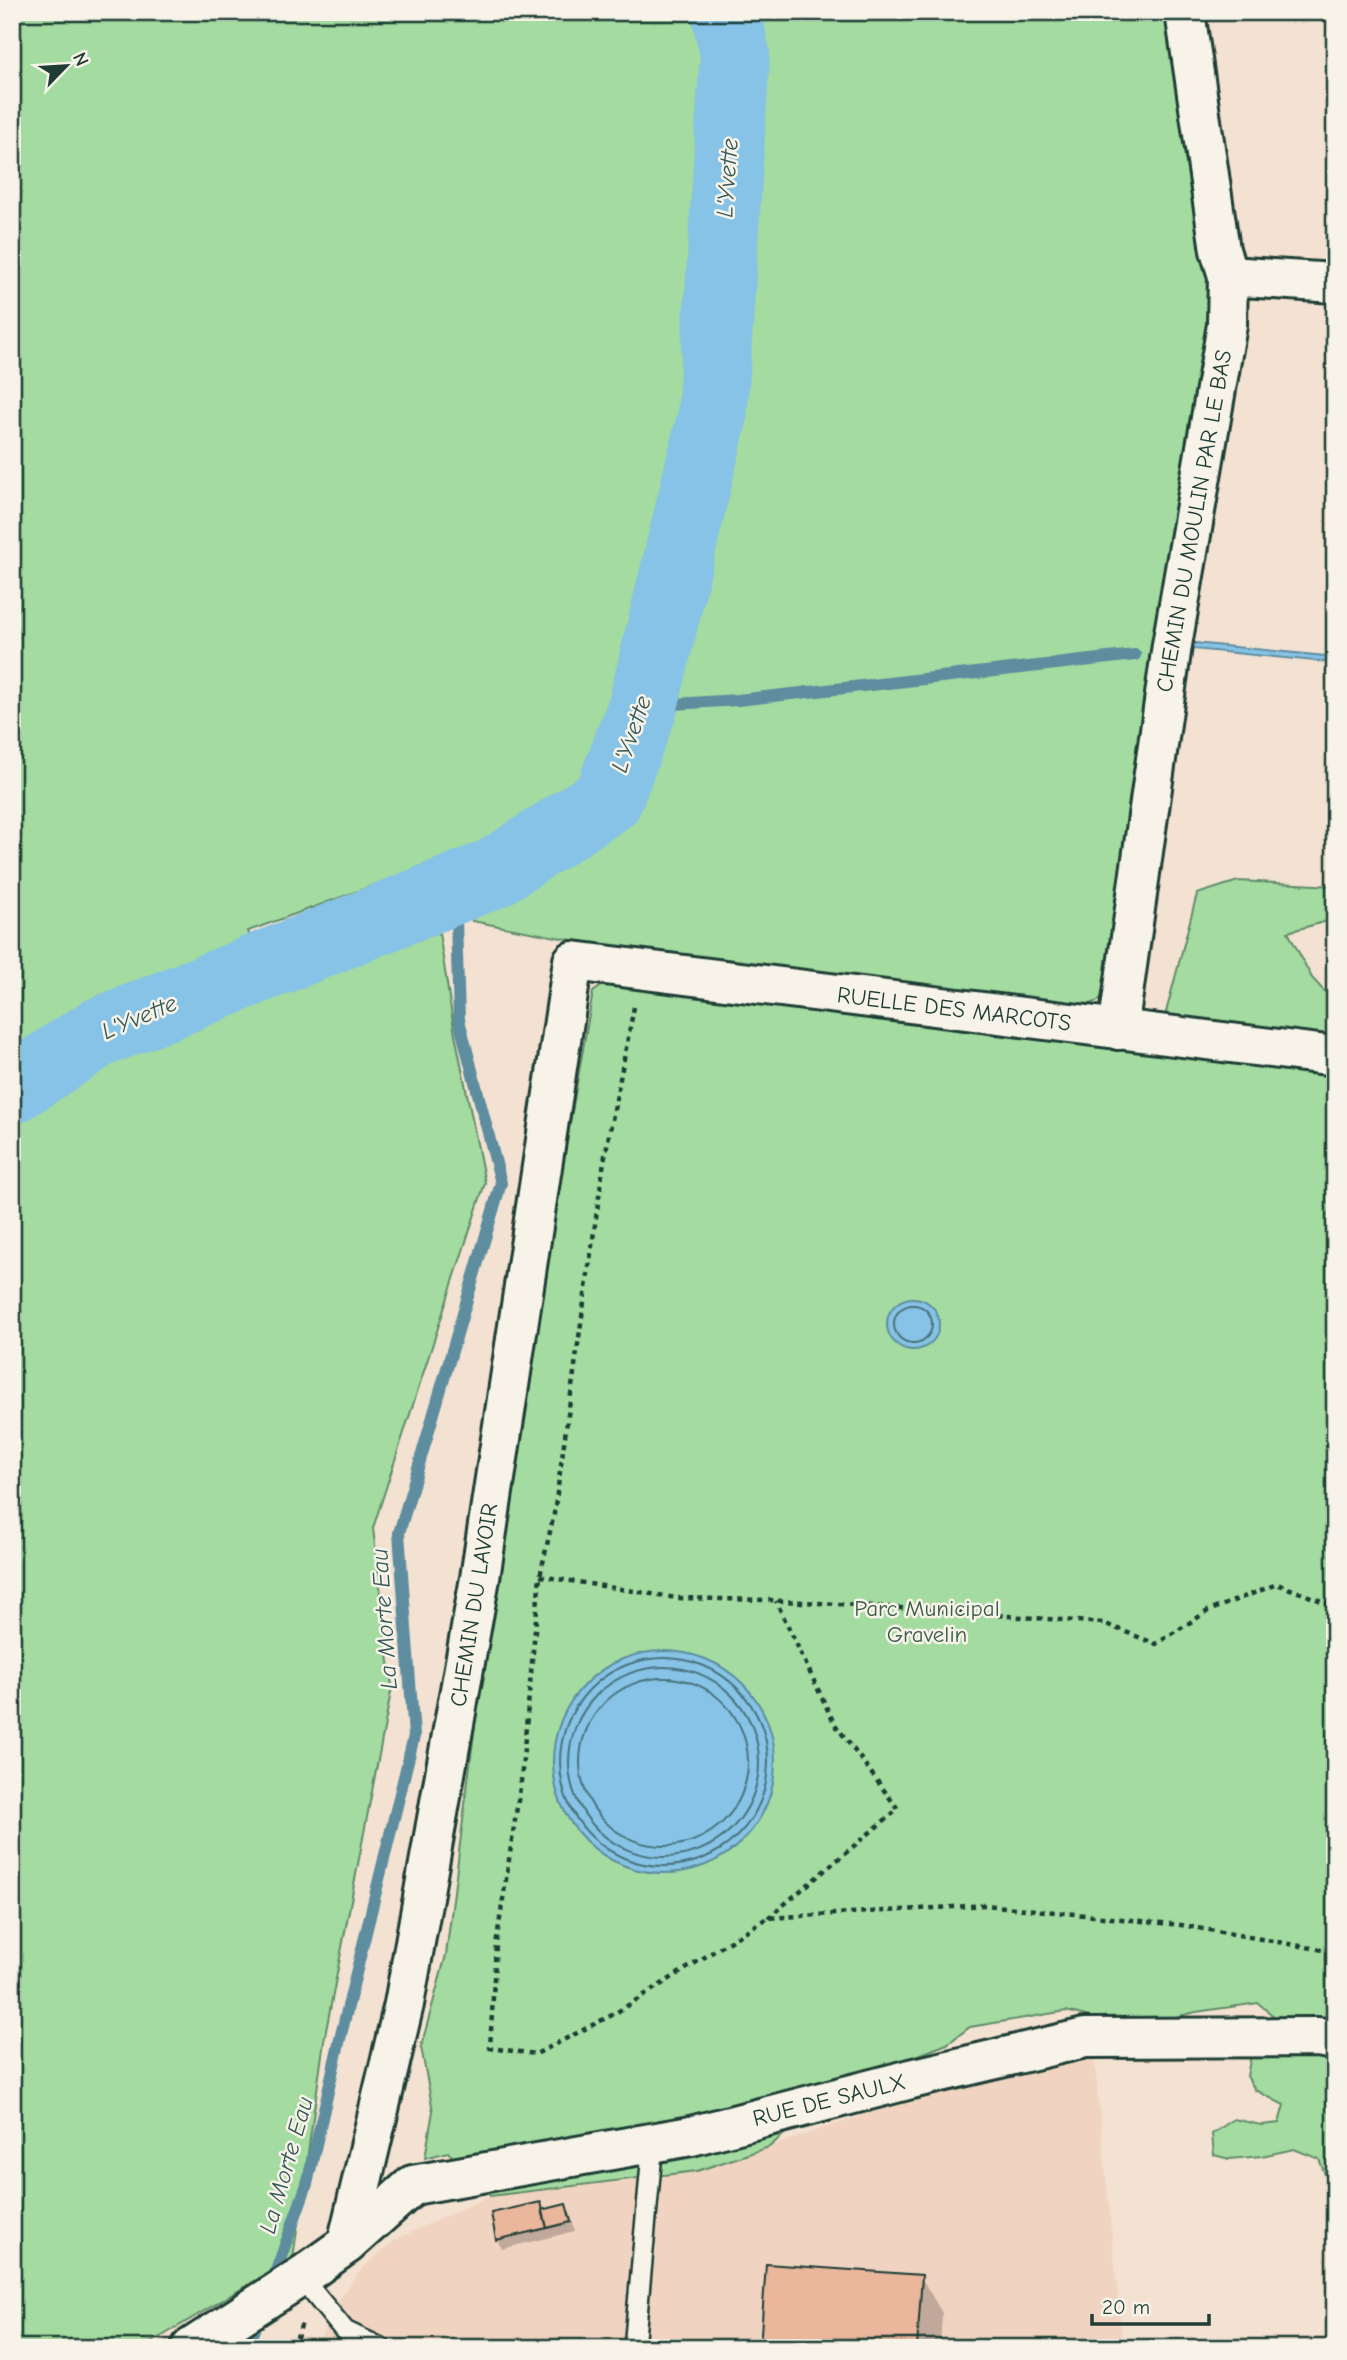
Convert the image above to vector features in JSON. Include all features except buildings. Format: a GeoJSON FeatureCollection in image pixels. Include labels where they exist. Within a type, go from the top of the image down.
{"type":"FeatureCollection","features":[{"type":"Feature","properties":{"kind":"street","name":"CHEMIN DU MOULIN PAR LE BAS"},"geometry":{"type":"LineString","coordinates":[[1118,1030],[1172,645],[1227,325],[1227,276],[1220,250],[1185,12]]}},
{"type":"Feature","properties":{"kind":"street"},"geometry":{"type":"LineString","coordinates":[[1227,276],[1335,283]]}},
{"type":"Feature","properties":{"kind":"street","name":"RUELLE DES MARCOTS"},"geometry":{"type":"LineString","coordinates":[[573,961],[1335,1056]]}},
{"type":"Feature","properties":{"kind":"street","name":"CHEMIN DU LAVOIR"},"geometry":{"type":"LineString","coordinates":[[347,2244],[404,2004],[478,1592],[573,961]]}},
{"type":"Feature","properties":{"kind":"street","name":"RUE DE SAULX"},"geometry":{"type":"LineString","coordinates":[[191,2348],[347,2244],[413,2185],[691,2136],[911,2079],[1085,2038],[1318,2037],[1335,2040]]}},
{"type":"Feature","properties":{"kind":"lane"},"geometry":{"type":"LineString","coordinates":[[634,2348],[653,2142]]}},
{"type":"Feature","properties":{"kind":"lane"},"geometry":{"type":"LineString","coordinates":[[301,2277],[345,2331],[381,2348]]}},
{"type":"Feature","properties":{"kind":"path"},"geometry":{"type":"LineString","coordinates":[[641,970],[604,1161],[554,1514],[540,1576],[521,1781],[496,1945],[490,2048],[536,2054],[614,2014],[767,1918],[898,1809],[834,1723],[776,1601]]}},
{"type":"Feature","properties":{"kind":"path"},"geometry":{"type":"LineString","coordinates":[[540,1576],[677,1598],[776,1601],[1103,1623],[1156,1644],[1208,1611],[1278,1584],[1335,1606]]}},
{"type":"Feature","properties":{"kind":"path"},"geometry":{"type":"LineString","coordinates":[[767,1918],[986,1905],[1181,1925],[1335,1952]]}},
{"type":"Feature","properties":{"kind":"shaded area"},"geometry":{"type":"Polygon","coordinates":[[[1094,2057],[1123,2348],[316,2348],[341,2295],[361,2270],[396,2239],[490,2196],[697,2171],[1015,2064],[1094,2057]]]}},
{"type":"Feature","properties":{"kind":"green space"},"geometry":{"type":"Polygon","coordinates":[[[12,12],[697,12],[708,52],[674,506],[632,693],[612,747],[575,790],[484,845],[248,931],[267,986],[438,926],[454,1029],[485,1183],[373,1528],[392,1687],[324,2041],[293,2258],[142,2348],[12,2348],[12,12]]]}},
{"type":"Feature","properties":{"kind":"green space"},"geometry":{"type":"Polygon","coordinates":[[[726,12],[1175,12],[1217,335],[1108,990],[1098,1001],[1078,1009],[677,960],[472,921],[472,901],[628,808],[712,418],[735,54],[726,12]]]}},
{"type":"Feature","properties":{"kind":"green space","name":"Parc Municipal Gravelin"},"geometry":{"type":"Polygon","coordinates":[[[1238,881],[1335,886],[1335,919],[1288,932],[1312,978],[1335,1003],[1335,2200],[1319,2159],[1294,2149],[1229,2159],[1214,2155],[1212,2134],[1234,2119],[1261,2125],[1279,2123],[1284,2105],[1255,2090],[1247,2076],[1254,2040],[1276,2018],[1258,2003],[1196,2012],[1151,2023],[1094,2018],[1066,2011],[970,2027],[947,2044],[843,2084],[769,2147],[697,2171],[490,2196],[448,2152],[425,2158],[433,2111],[421,2047],[446,1955],[502,1511],[593,992],[618,974],[1164,1020],[1197,894],[1238,881]]]}},
{"type":"Feature","properties":{"kind":"water"},"geometry":{"type":"Polygon","coordinates":[[[1174,641],[1335,657],[1335,663],[1172,647],[1174,641]]]}},
{"type":"Feature","properties":{"kind":"water"},"geometry":{"type":"Polygon","coordinates":[[[913,1298],[923,1300],[931,1306],[937,1314],[937,1334],[931,1342],[923,1348],[913,1350],[903,1348],[895,1342],[889,1334],[887,1324],[889,1314],[895,1306],[903,1300],[913,1298]]]}},
{"type":"Feature","properties":{"kind":"water"},"geometry":{"type":"Polygon","coordinates":[[[664,1651],[686,1653],[716,1664],[734,1676],[750,1692],[762,1710],[770,1730],[775,1762],[773,1784],[762,1814],[750,1832],[734,1848],[716,1860],[696,1868],[664,1873],[642,1871],[612,1860],[594,1848],[578,1832],[566,1814],[558,1794],[553,1762],[555,1740],[566,1710],[578,1692],[594,1676],[612,1664],[632,1656],[664,1651]]]}},
{"type":"Feature","properties":{"kind":"waterway","name":"L'Yvette"},"geometry":{"type":"LineString","coordinates":[[12,1089],[98,1033],[494,873],[608,799],[643,706],[712,418],[735,54],[726,12]]}},
{"type":"Feature","properties":{"kind":"waterway"},"geometry":{"type":"LineString","coordinates":[[643,706],[738,700],[1135,655]]}},
{"type":"Feature","properties":{"kind":"waterway","name":"La Morte Eau"},"geometry":{"type":"LineString","coordinates":[[272,2282],[307,2184],[414,1736],[399,1533],[501,1183],[459,1020],[455,888]]}},
{"type":"Feature","properties":{"kind":"waterway"},"geometry":{"type":"LineString","coordinates":[[246,2348],[260,2316]]}}]}
